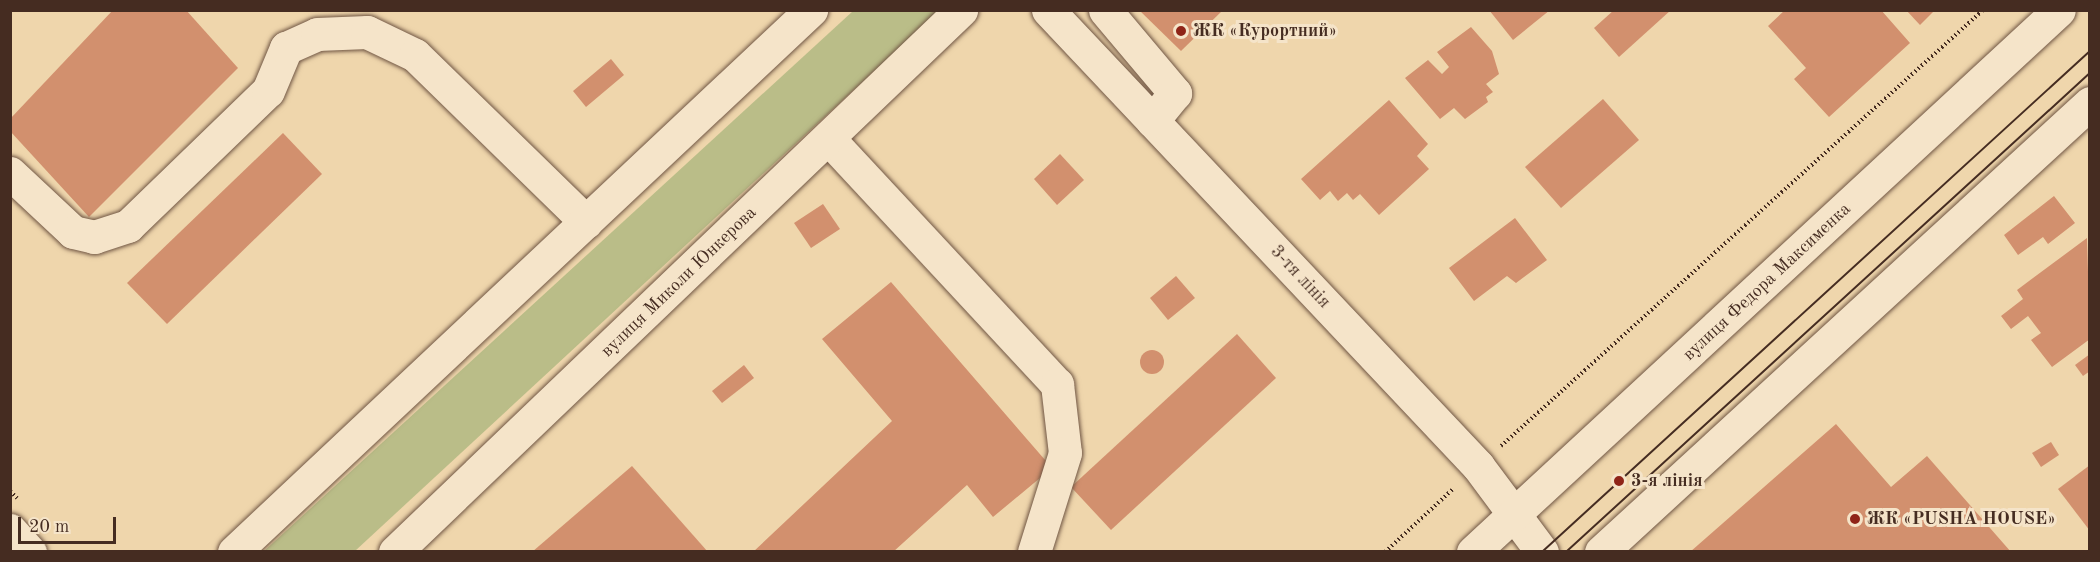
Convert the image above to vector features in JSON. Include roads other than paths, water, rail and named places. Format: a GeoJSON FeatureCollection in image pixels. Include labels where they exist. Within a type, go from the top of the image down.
{"type":"FeatureCollection","features":[{"type":"Feature","properties":{"kind":"street"},"geometry":{"type":"LineString","coordinates":[[234,552],[811,10]]}},
{"type":"Feature","properties":{"kind":"street","name":"вулиця Миколи Юнкерова"},"geometry":{"type":"LineString","coordinates":[[395,552],[829,139],[961,10]]}},
{"type":"Feature","properties":{"kind":"street","name":"3-тя лінія"},"geometry":{"type":"LineString","coordinates":[[1048,10],[1478,466],[1542,552]]}},
{"type":"Feature","properties":{"kind":"street"},"geometry":{"type":"LineString","coordinates":[[1105,10],[1175,93],[1152,120]]}},
{"type":"Feature","properties":{"kind":"street","name":"вулиця Федора Максименка"},"geometry":{"type":"LineString","coordinates":[[1473,552],[2059,10]]}},
{"type":"Feature","properties":{"kind":"street"},"geometry":{"type":"LineString","coordinates":[[10,173],[73,232],[93,237],[128,226],[268,91],[286,48],[317,34],[367,32],[415,55],[473,106],[586,222]]}},
{"type":"Feature","properties":{"kind":"street"},"geometry":{"type":"LineString","coordinates":[[1601,552],[2090,103]]}},
{"type":"Feature","properties":{"kind":"street"},"geometry":{"type":"LineString","coordinates":[[829,139],[1057,384],[1065,453],[1034,552]]}},
{"type":"Feature","properties":{"kind":"street"},"geometry":{"type":"LineString","coordinates":[[10,530],[30,552]]}},
{"type":"Feature","properties":{"kind":"tram line"},"geometry":{"type":"LineString","coordinates":[[1542,552],[2090,51]]}},
{"type":"Feature","properties":{"kind":"tram line"},"geometry":{"type":"LineString","coordinates":[[1566,552],[2090,73]]}},
{"type":"Feature","properties":{"kind":"place","name":"ЖК «Курортний»"},"geometry":{"type":"Point","coordinates":[1181,31]}},
{"type":"Feature","properties":{"kind":"place","name":"3-я лінія"},"geometry":{"type":"Point","coordinates":[1619,481]}},
{"type":"Feature","properties":{"kind":"place","name":"ЖК «PUSHA HOUSE»"},"geometry":{"type":"Point","coordinates":[1855,519]}}]}
